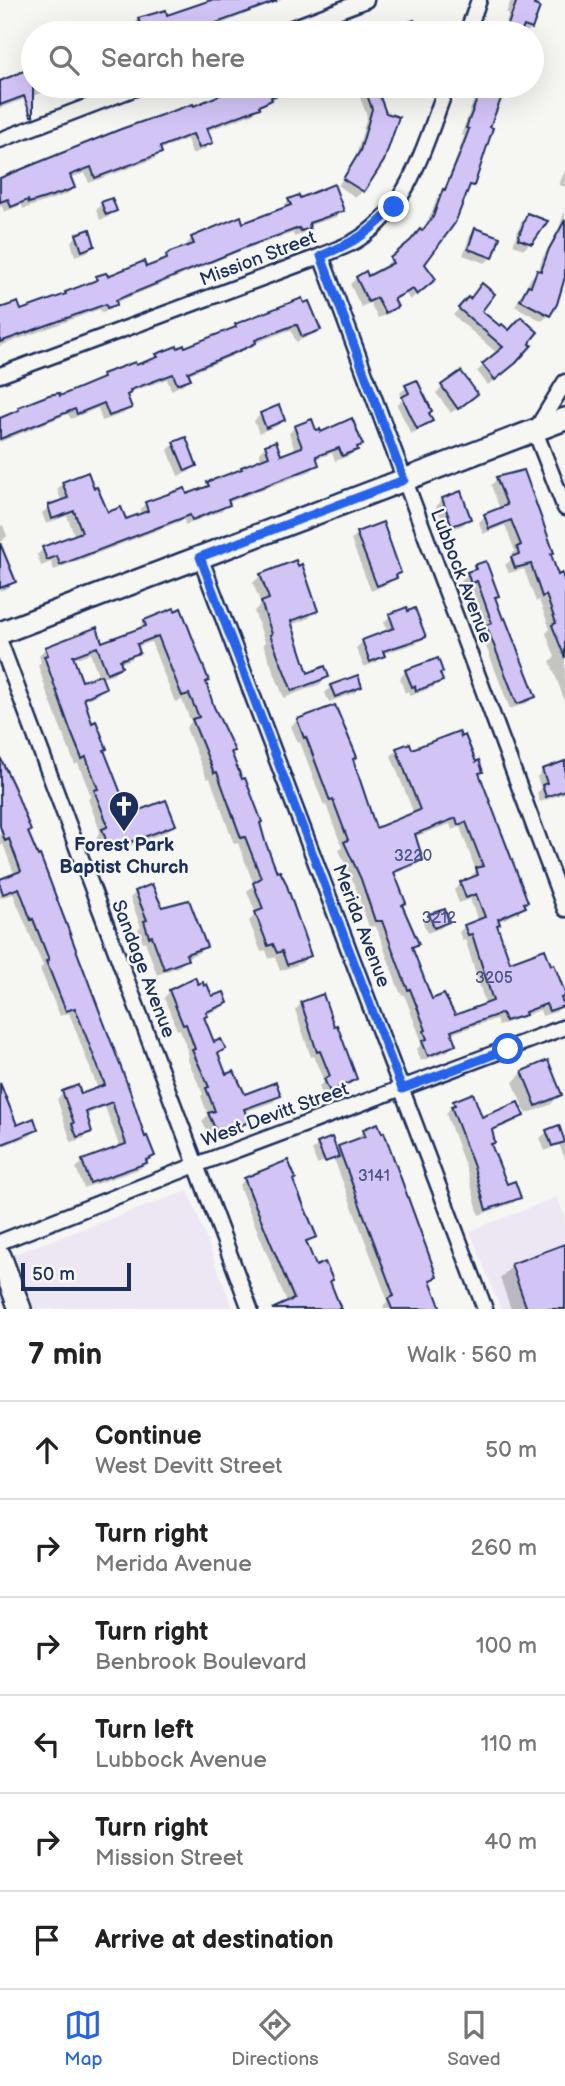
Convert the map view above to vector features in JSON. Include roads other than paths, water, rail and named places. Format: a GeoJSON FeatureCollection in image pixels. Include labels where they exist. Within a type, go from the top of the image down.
{"type":"FeatureCollection","features":[{"type":"Feature","properties":{"kind":"street"},"geometry":{"type":"LineString","coordinates":[[311,21],[366,0]]}},
{"type":"Feature","properties":{"kind":"street"},"geometry":{"type":"LineString","coordinates":[[471,21],[479,0]]}},
{"type":"Feature","properties":{"kind":"street"},"geometry":{"type":"LineString","coordinates":[[0,140],[110,98]]}},
{"type":"Feature","properties":{"kind":"street","name":"Mission Street"},"geometry":{"type":"LineString","coordinates":[[0,375],[359,240],[376,227],[407,187],[442,98]]}},
{"type":"Feature","properties":{"kind":"street","name":"Lubbock Avenue"},"geometry":{"type":"LineString","coordinates":[[321,256],[565,909]]}},
{"type":"Feature","properties":{"kind":"street"},"geometry":{"type":"LineString","coordinates":[[535,431],[565,382]]}},
{"type":"Feature","properties":{"kind":"street"},"geometry":{"type":"LineString","coordinates":[[0,633],[565,419]]}},
{"type":"Feature","properties":{"kind":"street"},"geometry":{"type":"LineString","coordinates":[[535,431],[565,508]]}},
{"type":"Feature","properties":{"kind":"street","name":"Merida Avenue"},"geometry":{"type":"LineString","coordinates":[[200,557],[485,1309]]}},
{"type":"Feature","properties":{"kind":"street","name":"Sandage Avenue"},"geometry":{"type":"LineString","coordinates":[[0,642],[250,1309]]}},
{"type":"Feature","properties":{"kind":"street","name":"West Devitt Street"},"geometry":{"type":"LineString","coordinates":[[0,1241],[565,1027]]}},
{"type":"Feature","properties":{"kind":"street"},"geometry":{"type":"LineString","coordinates":[[0,1255],[20,1309]]}},
{"type":"Feature","properties":{"kind":"place","name":"Forest Park Baptist Church"},"geometry":{"type":"Point","coordinates":[124,833]}}]}
